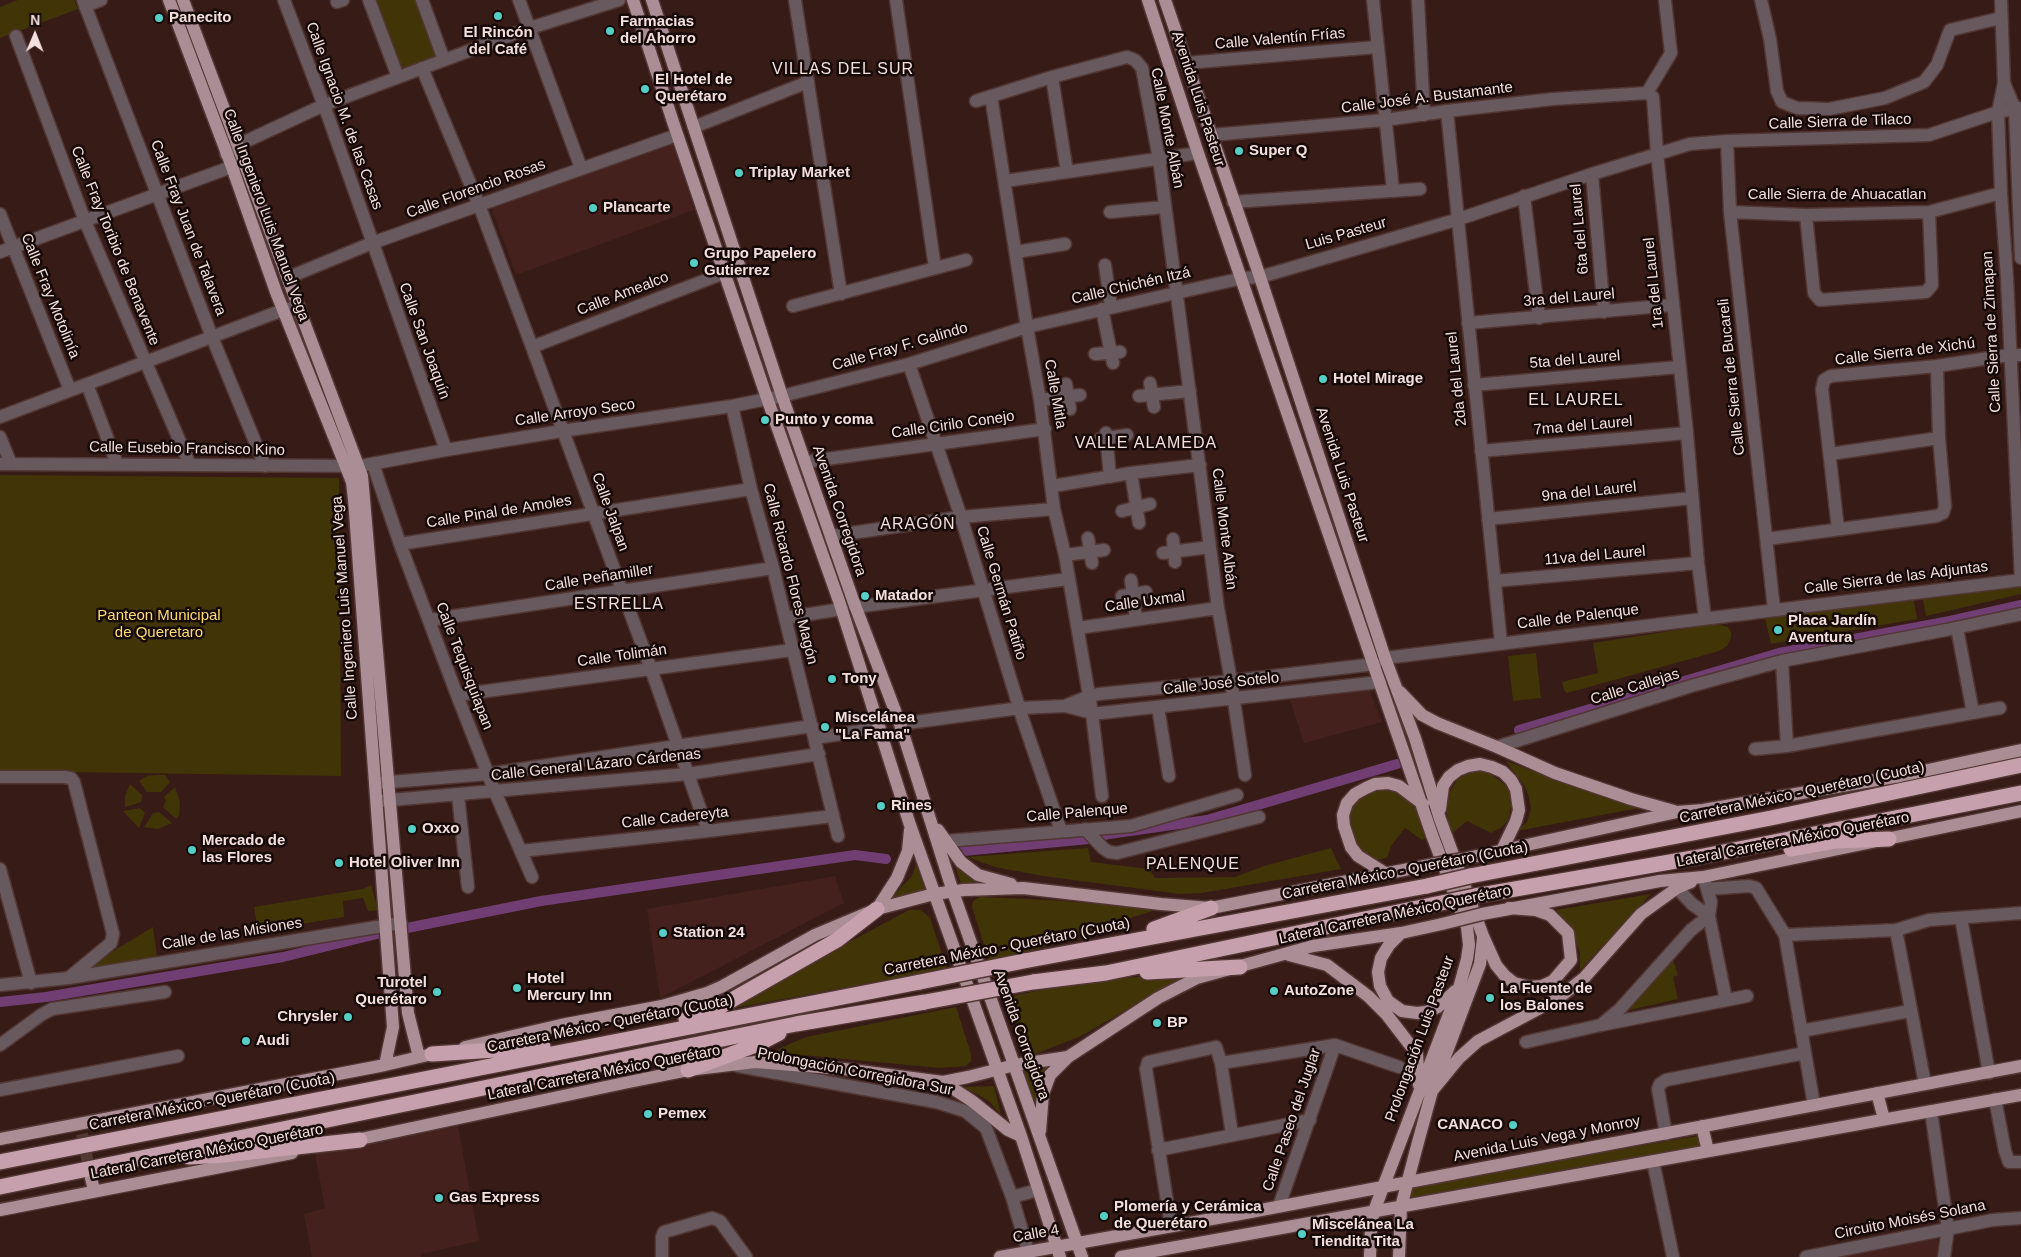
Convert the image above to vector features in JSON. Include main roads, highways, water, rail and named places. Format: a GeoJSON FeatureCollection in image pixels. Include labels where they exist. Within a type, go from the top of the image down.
{"type":"FeatureCollection","features":[{"type":"Feature","properties":{"kind":"highway","name":"Carretera México - Querétaro (Cuota)"},"geometry":{"type":"LineString","coordinates":[[0,1162],[1024,961],[1427,886],[1771,818],[2021,765]]}},
{"type":"Feature","properties":{"kind":"highway"},"geometry":{"type":"LineString","coordinates":[[1106,973],[1476,896],[1693,858],[2021,793]]}},
{"type":"Feature","properties":{"kind":"highway"},"geometry":{"type":"LineString","coordinates":[[1693,858],[1762,854],[1835,841],[1889,839]]}},
{"type":"Feature","properties":{"kind":"highway"},"geometry":{"type":"LineString","coordinates":[[1123,942],[1211,908]]}},
{"type":"Feature","properties":{"kind":"highway"},"geometry":{"type":"LineString","coordinates":[[639,1036],[716,1009],[837,940],[877,909]]}},
{"type":"Feature","properties":{"kind":"highway"},"geometry":{"type":"LineString","coordinates":[[0,1187],[796,1024],[1033,982],[1106,973],[1240,967]]}},
{"type":"Feature","properties":{"kind":"highway"},"geometry":{"type":"LineString","coordinates":[[688,1070],[756,1045],[796,1024]]}},
{"type":"Feature","properties":{"kind":"highway"},"geometry":{"type":"LineString","coordinates":[[426,1056],[604,1043]]}},
{"type":"Feature","properties":{"kind":"highway"},"geometry":{"type":"LineString","coordinates":[[143,1159],[224,1155],[360,1140]]}},
{"type":"Feature","properties":{"kind":"main road","name":"Calle Ingeniero Luis Manuel Vega"},"geometry":{"type":"LineString","coordinates":[[169,0],[226,154],[238,164],[299,306],[366,511],[381,783],[376,802],[387,925],[393,1028],[386,1065]]}},
{"type":"Feature","properties":{"kind":"main road","name":"Avenida Corregidora"},"geometry":{"type":"LineString","coordinates":[[633,0],[767,398],[842,609],[910,825],[1021,1136],[1058,1252]]}},
{"type":"Feature","properties":{"kind":"main road","name":"Avenida Corregidora"},"geometry":{"type":"LineString","coordinates":[[652,0],[782,396],[855,607],[900,724],[953,892],[1082,1257]]}},
{"type":"Feature","properties":{"kind":"main road","name":"Avenida Luis Pasteur"},"geometry":{"type":"LineString","coordinates":[[1148,0],[1198,153],[1242,278],[1380,661],[1398,690],[1440,819]]}},
{"type":"Feature","properties":{"kind":"main road","name":"Avenida Luis Pasteur"},"geometry":{"type":"LineString","coordinates":[[1165,0],[1260,277],[1380,661],[1380,682],[1423,804]]}},
{"type":"Feature","properties":{"kind":"main road","name":"Calle Ingeniero Luis Manuel Vega"},"geometry":{"type":"LineString","coordinates":[[186,1],[238,144],[238,164],[276,292],[353,467],[354,499],[381,783],[390,801],[408,1013],[426,1056]]}},
{"type":"Feature","properties":{"kind":"main road"},"geometry":{"type":"LineString","coordinates":[[1398,690],[1422,715],[1437,723],[1555,773],[1631,799],[1677,812]]}},
{"type":"Feature","properties":{"kind":"main road"},"geometry":{"type":"LineString","coordinates":[[932,821],[961,862],[978,875],[1023,888],[1211,908],[1463,859],[1677,812],[1704,810],[1900,776],[2021,750]]}},
{"type":"Feature","properties":{"kind":"main road"},"geometry":{"type":"LineString","coordinates":[[1440,819],[1440,797],[1443,786],[1458,770],[1480,764],[1503,772],[1516,789],[1519,810],[1516,821],[1502,850]]}},
{"type":"Feature","properties":{"kind":"main road"},"geometry":{"type":"LineString","coordinates":[[1385,873],[1358,856],[1351,847],[1344,826],[1343,815],[1348,804],[1356,794],[1366,788],[1376,784],[1388,783],[1399,786],[1423,804]]}},
{"type":"Feature","properties":{"kind":"main road","name":"Prolongación Luis Pasteur"},"geometry":{"type":"LineString","coordinates":[[1370,1257],[1371,1226],[1374,1211],[1458,988],[1469,945],[1467,927],[1432,834],[1423,804]]}},
{"type":"Feature","properties":{"kind":"main road","name":"Lateral Carretera México Querétaro"},"geometry":{"type":"LineString","coordinates":[[0,1210],[92,1184],[203,1172],[688,1070],[731,1064],[755,1062],[844,1070],[942,1082],[1015,1065],[1068,1057],[1158,998],[1196,978],[1314,946],[1401,933],[1509,908],[1660,881],[1705,883],[1889,839],[2021,811]]}},
{"type":"Feature","properties":{"kind":"main road","name":"Prolongación Luis Pasteur"},"geometry":{"type":"LineString","coordinates":[[1399,1257],[1401,1206],[1432,1091],[1480,964],[1483,936],[1440,819]]}},
{"type":"Feature","properties":{"kind":"main road"},"geometry":{"type":"LineString","coordinates":[[877,909],[897,878],[908,851],[910,825]]}},
{"type":"Feature","properties":{"kind":"main road"},"geometry":{"type":"LineString","coordinates":[[1432,1091],[1458,1058],[1478,1041],[1557,999],[1584,978],[1641,914],[1677,888],[1705,883]]}},
{"type":"Feature","properties":{"kind":"main road"},"geometry":{"type":"LineString","coordinates":[[0,1138],[80,1129],[386,1065],[561,1025],[662,1006],[707,993],[816,935],[877,909],[934,894],[1023,888]]}},
{"type":"Feature","properties":{"kind":"main road"},"geometry":{"type":"LineString","coordinates":[[1483,936],[1496,965],[1514,983],[1530,987],[1542,986],[1560,975],[1571,960],[1568,933],[1550,915],[1536,910],[1509,908]]}},
{"type":"Feature","properties":{"kind":"main road"},"geometry":{"type":"LineString","coordinates":[[1401,933],[1385,952],[1378,972],[1380,986],[1388,1001],[1402,1011],[1426,1012],[1438,1007],[1458,988]]}},
{"type":"Feature","properties":{"kind":"main road"},"geometry":{"type":"LineString","coordinates":[[1287,954],[1327,965],[1368,996],[1387,1015],[1417,1054],[1419,1093]]}},
{"type":"Feature","properties":{"kind":"main road"},"geometry":{"type":"LineString","coordinates":[[1040,1138],[1043,1094],[1050,1074],[1068,1057]]}},
{"type":"Feature","properties":{"kind":"main road","name":"Avenida Luis Vega y Monroy"},"geometry":{"type":"LineString","coordinates":[[1078,1244],[2021,1066]]}},
{"type":"Feature","properties":{"kind":"main road"},"geometry":{"type":"LineString","coordinates":[[942,1082],[972,1101],[1008,1130],[1021,1136]]}},
{"type":"Feature","properties":{"kind":"main road"},"geometry":{"type":"LineString","coordinates":[[1877,1093],[1884,1119]]}},
{"type":"Feature","properties":{"kind":"main road"},"geometry":{"type":"LineString","coordinates":[[1121,1257],[2021,1095]]}},
{"type":"Feature","properties":{"kind":"main road"},"geometry":{"type":"LineString","coordinates":[[1702,1126],[1708,1151]]}},
{"type":"Feature","properties":{"kind":"main road"},"geometry":{"type":"LineString","coordinates":[[1240,1214],[1246,1234]]}},
{"type":"Feature","properties":{"kind":"main road","name":"Calle 4"},"geometry":{"type":"LineString","coordinates":[[1000,1257],[1028,1251],[1058,1252],[1078,1244]]}},
{"type":"Feature","properties":{"kind":"waterway"},"geometry":{"type":"LineString","coordinates":[[1519,730],[1779,653],[1950,621],[2021,605]]}},
{"type":"Feature","properties":{"kind":"waterway"},"geometry":{"type":"LineString","coordinates":[[963,851],[1089,839],[1109,834],[1207,820],[1397,764]]}},
{"type":"Feature","properties":{"kind":"waterway"},"geometry":{"type":"LineString","coordinates":[[407,928],[541,901],[855,855],[886,859]]}},
{"type":"Feature","properties":{"kind":"waterway"},"geometry":{"type":"LineString","coordinates":[[0,1002],[46,997],[283,957],[381,933]]}},
{"type":"Feature","properties":{"kind":"tunnel"},"geometry":{"type":"LineString","coordinates":[[82,1134],[91,1178]]}},
{"type":"Feature","properties":{"kind":"place","name":"El Rincón del Café"},"geometry":{"type":"Point","coordinates":[498,16]}},
{"type":"Feature","properties":{"kind":"place","name":"Panecito"},"geometry":{"type":"Point","coordinates":[159,18]}},
{"type":"Feature","properties":{"kind":"place","name":"Farmacias del Ahorro"},"geometry":{"type":"Point","coordinates":[610,31]}},
{"type":"Feature","properties":{"kind":"place","name":"El Hotel de Querétaro"},"geometry":{"type":"Point","coordinates":[645,89]}},
{"type":"Feature","properties":{"kind":"place","name":"Super Q"},"geometry":{"type":"Point","coordinates":[1239,151]}},
{"type":"Feature","properties":{"kind":"place","name":"Triplay Market"},"geometry":{"type":"Point","coordinates":[739,173]}},
{"type":"Feature","properties":{"kind":"place","name":"Plancarte"},"geometry":{"type":"Point","coordinates":[593,208]}},
{"type":"Feature","properties":{"kind":"place","name":"Grupo Papelero Gutierrez"},"geometry":{"type":"Point","coordinates":[694,263]}},
{"type":"Feature","properties":{"kind":"place","name":"Hotel Mirage"},"geometry":{"type":"Point","coordinates":[1323,379]}},
{"type":"Feature","properties":{"kind":"place","name":"Punto y coma"},"geometry":{"type":"Point","coordinates":[765,420]}},
{"type":"Feature","properties":{"kind":"place","name":"Matador"},"geometry":{"type":"Point","coordinates":[865,596]}},
{"type":"Feature","properties":{"kind":"place","name":"Placa Jardín Aventura"},"geometry":{"type":"Point","coordinates":[1778,630]}},
{"type":"Feature","properties":{"kind":"place","name":"Tony"},"geometry":{"type":"Point","coordinates":[832,679]}},
{"type":"Feature","properties":{"kind":"place","name":"Miscelánea \"La Fama\""},"geometry":{"type":"Point","coordinates":[825,727]}},
{"type":"Feature","properties":{"kind":"place","name":"Rines"},"geometry":{"type":"Point","coordinates":[881,806]}},
{"type":"Feature","properties":{"kind":"place","name":"Oxxo"},"geometry":{"type":"Point","coordinates":[412,829]}},
{"type":"Feature","properties":{"kind":"place","name":"Mercado de las Flores"},"geometry":{"type":"Point","coordinates":[192,850]}},
{"type":"Feature","properties":{"kind":"place","name":"Hotel Oliver Inn"},"geometry":{"type":"Point","coordinates":[339,863]}},
{"type":"Feature","properties":{"kind":"place","name":"Station 24"},"geometry":{"type":"Point","coordinates":[663,933]}},
{"type":"Feature","properties":{"kind":"place","name":"Hotel Mercury Inn"},"geometry":{"type":"Point","coordinates":[517,988]}},
{"type":"Feature","properties":{"kind":"place","name":"AutoZone"},"geometry":{"type":"Point","coordinates":[1274,991]}},
{"type":"Feature","properties":{"kind":"place","name":"Turotel Querétaro"},"geometry":{"type":"Point","coordinates":[437,992]}},
{"type":"Feature","properties":{"kind":"place","name":"La Fuente de los Balones"},"geometry":{"type":"Point","coordinates":[1490,998]}},
{"type":"Feature","properties":{"kind":"place","name":"Chrysler"},"geometry":{"type":"Point","coordinates":[348,1017]}},
{"type":"Feature","properties":{"kind":"place","name":"BP"},"geometry":{"type":"Point","coordinates":[1157,1023]}},
{"type":"Feature","properties":{"kind":"place","name":"Audi"},"geometry":{"type":"Point","coordinates":[246,1041]}},
{"type":"Feature","properties":{"kind":"place","name":"Pemex"},"geometry":{"type":"Point","coordinates":[648,1114]}},
{"type":"Feature","properties":{"kind":"place","name":"CANACO"},"geometry":{"type":"Point","coordinates":[1513,1125]}},
{"type":"Feature","properties":{"kind":"place","name":"Gas Express"},"geometry":{"type":"Point","coordinates":[439,1198]}},
{"type":"Feature","properties":{"kind":"place","name":"Plomería y Cerámica de Querétaro"},"geometry":{"type":"Point","coordinates":[1104,1216]}},
{"type":"Feature","properties":{"kind":"place","name":"Miscelánea La Tiendita Tita"},"geometry":{"type":"Point","coordinates":[1302,1234]}},
{"type":"Feature","properties":{"kind":"district","name":"VILLAS DEL SUR"},"geometry":{"type":"Point","coordinates":[843,70]}},
{"type":"Feature","properties":{"kind":"district","name":"EL LAUREL"},"geometry":{"type":"Point","coordinates":[1576,401]}},
{"type":"Feature","properties":{"kind":"district","name":"VALLE ALAMEDA"},"geometry":{"type":"Point","coordinates":[1146,444]}},
{"type":"Feature","properties":{"kind":"district","name":"ARAGÓN"},"geometry":{"type":"Point","coordinates":[918,525]}},
{"type":"Feature","properties":{"kind":"district","name":"ESTRELLA"},"geometry":{"type":"Point","coordinates":[619,605]}},
{"type":"Feature","properties":{"kind":"district","name":"PALENQUE"},"geometry":{"type":"Point","coordinates":[1193,865]}},
{"type":"Feature","properties":{"kind":"park label","name":"Panteon Municipal de Queretaro"},"geometry":{"type":"Point","coordinates":[159,624]}}]}
